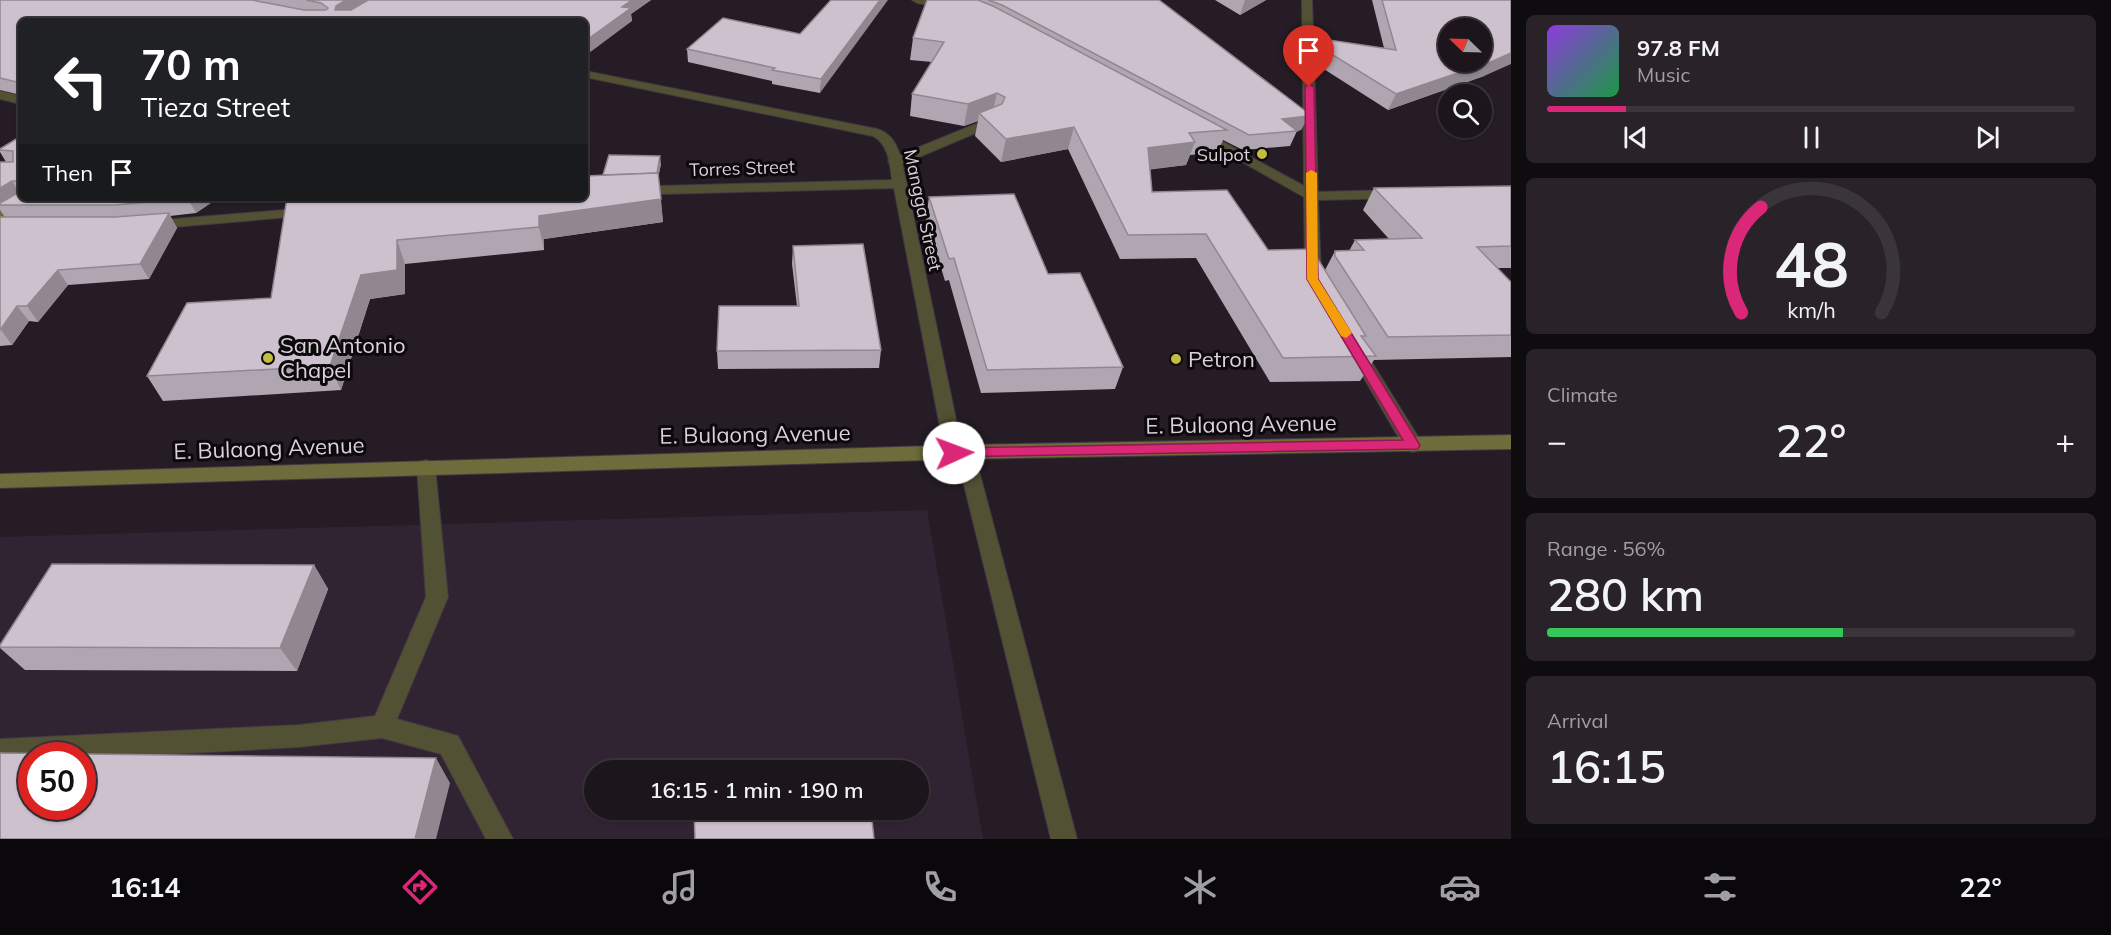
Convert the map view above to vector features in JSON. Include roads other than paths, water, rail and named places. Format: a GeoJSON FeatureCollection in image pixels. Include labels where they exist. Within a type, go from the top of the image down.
{"type":"FeatureCollection","features":[{"type":"Feature","properties":{"kind":"main road"},"geometry":{"type":"LineString","coordinates":[[4,223],[30,201]]}},
{"type":"Feature","properties":{"kind":"main road","name":"E. Bulaong Avenue"},"geometry":{"type":"LineString","coordinates":[[0,481],[426,466],[1511,442]]}},
{"type":"Feature","properties":{"kind":"street"},"geometry":{"type":"LineString","coordinates":[[917,0],[966,10]]}},
{"type":"Feature","properties":{"kind":"street"},"geometry":{"type":"LineString","coordinates":[[1307,0],[1312,279],[1318,289]]}},
{"type":"Feature","properties":{"kind":"street","name":"Mangga Street"},"geometry":{"type":"LineString","coordinates":[[588,75],[877,132],[885,136],[890,143],[960,453],[1064,839]]}},
{"type":"Feature","properties":{"kind":"street"},"geometry":{"type":"LineString","coordinates":[[0,95],[18,99]]}},
{"type":"Feature","properties":{"kind":"street"},"geometry":{"type":"LineString","coordinates":[[895,162],[993,121]]}},
{"type":"Feature","properties":{"kind":"street"},"geometry":{"type":"LineString","coordinates":[[1189,128],[1312,196],[1406,194]]}},
{"type":"Feature","properties":{"kind":"street","name":"Torres Street"},"geometry":{"type":"LineString","coordinates":[[588,192],[900,184]]}},
{"type":"Feature","properties":{"kind":"street"},"geometry":{"type":"LineString","coordinates":[[135,226],[317,211]]}},
{"type":"Feature","properties":{"kind":"street"},"geometry":{"type":"LineString","coordinates":[[1348,338],[1413,445]]}},
{"type":"Feature","properties":{"kind":"street"},"geometry":{"type":"LineString","coordinates":[[382,727],[437,597],[426,466]]}},
{"type":"Feature","properties":{"kind":"street"},"geometry":{"type":"LineString","coordinates":[[0,751],[299,736],[382,727],[450,744],[500,839]]}},
{"type":"Feature","properties":{"kind":"place","name":"Sulpot"},"geometry":{"type":"Point","coordinates":[1262,154]}},
{"type":"Feature","properties":{"kind":"place","name":"San Antonio Chapel"},"geometry":{"type":"Point","coordinates":[268,358]}},
{"type":"Feature","properties":{"kind":"place","name":"Petron"},"geometry":{"type":"Point","coordinates":[1176,359]}}]}
